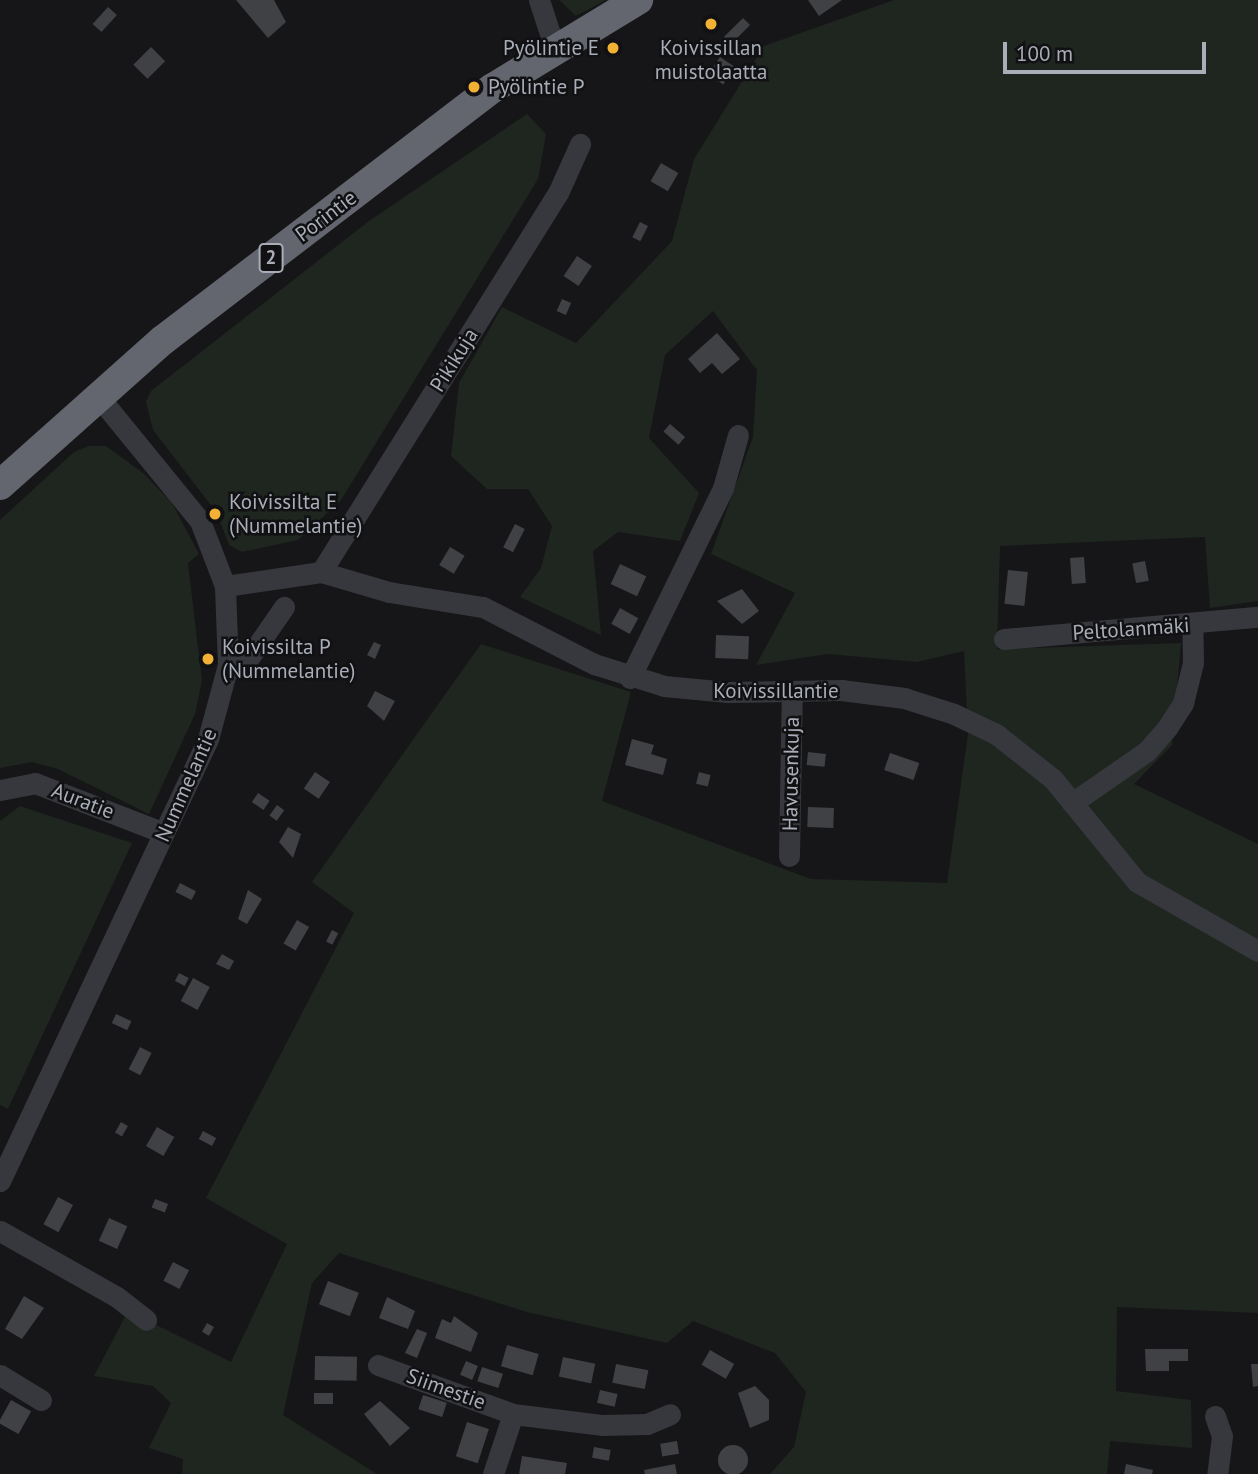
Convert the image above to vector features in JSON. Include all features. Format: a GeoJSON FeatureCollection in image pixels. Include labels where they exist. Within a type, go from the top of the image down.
{"type":"FeatureCollection","features":[{"type":"Feature","properties":{"kind":"highway","name":"Porintie"},"geometry":{"type":"LineString","coordinates":[[0,485],[99,397],[493,88],[638,0]]}},
{"type":"Feature","properties":{"kind":"street"},"geometry":{"type":"LineString","coordinates":[[539,0],[555,49]]}},
{"type":"Feature","properties":{"kind":"street","name":"Pikikuja"},"geometry":{"type":"LineString","coordinates":[[321,572],[551,204],[580,144]]}},
{"type":"Feature","properties":{"kind":"street","name":"Nummelantie"},"geometry":{"type":"LineString","coordinates":[[0,1181],[208,739],[228,665],[225,586],[186,496],[99,397]]}},
{"type":"Feature","properties":{"kind":"street"},"geometry":{"type":"LineString","coordinates":[[630,678],[723,488],[738,435]]}},
{"type":"Feature","properties":{"kind":"street","name":"Koivissillantie"},"geometry":{"type":"LineString","coordinates":[[225,586],[321,572],[389,592],[483,607],[630,678],[696,691],[792,691],[904,698],[954,714],[1025,753],[1072,803],[1137,882],[1258,951]]}},
{"type":"Feature","properties":{"kind":"street"},"geometry":{"type":"LineString","coordinates":[[228,665],[246,662],[284,607]]}},
{"type":"Feature","properties":{"kind":"street","name":"Peltolanmäki"},"geometry":{"type":"LineString","coordinates":[[1004,639],[1258,617]]}},
{"type":"Feature","properties":{"kind":"street"},"geometry":{"type":"LineString","coordinates":[[1072,803],[1147,751],[1167,728],[1183,703],[1193,663],[1192,624]]}},
{"type":"Feature","properties":{"kind":"street","name":"Havusenkuja"},"geometry":{"type":"LineString","coordinates":[[789,856],[792,691]]}},
{"type":"Feature","properties":{"kind":"street","name":"Auratie"},"geometry":{"type":"LineString","coordinates":[[0,790],[35,783],[164,833]]}},
{"type":"Feature","properties":{"kind":"street"},"geometry":{"type":"LineString","coordinates":[[0,1231],[117,1297],[146,1320]]}},
{"type":"Feature","properties":{"kind":"street","name":"Siimestie"},"geometry":{"type":"LineString","coordinates":[[378,1365],[513,1413],[603,1425],[648,1424],[670,1414]]}},
{"type":"Feature","properties":{"kind":"street"},"geometry":{"type":"LineString","coordinates":[[0,1376],[41,1400]]}},
{"type":"Feature","properties":{"kind":"street"},"geometry":{"type":"LineString","coordinates":[[493,1474],[513,1413]]}},
{"type":"Feature","properties":{"kind":"street"},"geometry":{"type":"LineString","coordinates":[[1215,1416],[1222,1436],[1217,1474]]}},
{"type":"Feature","properties":{"kind":"shaded area"},"geometry":{"type":"Polygon","coordinates":[[[559,0],[606,0],[576,16],[559,0]]]}},
{"type":"Feature","properties":{"kind":"shaded area"},"geometry":{"type":"Polygon","coordinates":[[[894,0],[1258,0],[1258,601],[1210,608],[1205,537],[1000,546],[997,649],[1181,643],[1172,745],[1134,784],[1258,844],[1258,1313],[1117,1307],[1116,1391],[1191,1400],[1192,1448],[1110,1441],[1107,1474],[770,1474],[794,1447],[806,1392],[775,1353],[693,1321],[667,1343],[527,1312],[339,1253],[312,1283],[283,1415],[377,1474],[182,1474],[183,1459],[149,1448],[171,1403],[153,1386],[94,1376],[128,1311],[231,1362],[287,1244],[206,1198],[354,913],[312,882],[481,644],[631,692],[602,801],[811,879],[947,883],[968,734],[964,651],[917,662],[828,654],[756,665],[795,593],[711,554],[753,437],[757,370],[713,311],[665,355],[649,438],[699,493],[680,541],[618,532],[593,551],[601,635],[520,597],[541,568],[552,526],[528,489],[487,489],[451,456],[459,383],[502,307],[576,343],[672,241],[694,159],[764,46],[894,0]]]}},
{"type":"Feature","properties":{"kind":"shaded area"},"geometry":{"type":"Polygon","coordinates":[[[527,114],[546,134],[538,179],[341,500],[298,540],[242,552],[229,545],[217,513],[153,430],[146,402],[151,391],[369,221],[527,114]]]}},
{"type":"Feature","properties":{"kind":"shaded area"},"geometry":{"type":"Polygon","coordinates":[[[89,446],[106,446],[143,473],[172,503],[199,554],[188,563],[202,681],[195,714],[149,814],[58,769],[32,762],[0,768],[0,520],[74,452],[89,446]]]}},
{"type":"Feature","properties":{"kind":"shaded area"},"geometry":{"type":"Polygon","coordinates":[[[20,806],[132,843],[8,1109],[0,1105],[0,821],[20,806]]]}},
{"type":"Feature","properties":{"kind":"building"},"geometry":{"type":"Polygon","coordinates":[[[236,0],[274,0],[286,22],[268,38],[236,0]]]}},
{"type":"Feature","properties":{"kind":"building"},"geometry":{"type":"Polygon","coordinates":[[[808,0],[842,0],[819,16],[808,0]]]}},
{"type":"Feature","properties":{"kind":"building"},"geometry":{"type":"Polygon","coordinates":[[[108,7],[117,15],[102,32],[93,24],[108,7]]]}},
{"type":"Feature","properties":{"kind":"building"},"geometry":{"type":"Polygon","coordinates":[[[743,18],[750,25],[731,44],[724,37],[743,18]]]}},
{"type":"Feature","properties":{"kind":"building"},"geometry":{"type":"Polygon","coordinates":[[[151,47],[165,61],[147,79],[133,65],[151,47]]]}},
{"type":"Feature","properties":{"kind":"building"},"geometry":{"type":"Polygon","coordinates":[[[720,57],[735,67],[723,84],[708,74],[720,57]]]}},
{"type":"Feature","properties":{"kind":"building"},"geometry":{"type":"Polygon","coordinates":[[[661,163],[678,173],[668,191],[650,181],[661,163]]]}},
{"type":"Feature","properties":{"kind":"building"},"geometry":{"type":"Polygon","coordinates":[[[640,222],[648,226],[640,241],[632,237],[640,222]]]}},
{"type":"Feature","properties":{"kind":"building"},"geometry":{"type":"Polygon","coordinates":[[[577,256],[592,266],[579,286],[564,276],[577,256]]]}},
{"type":"Feature","properties":{"kind":"building"},"geometry":{"type":"Polygon","coordinates":[[[562,299],[571,303],[566,315],[557,311],[562,299]]]}},
{"type":"Feature","properties":{"kind":"building"},"geometry":{"type":"Polygon","coordinates":[[[717,333],[740,359],[722,374],[712,363],[700,373],[688,359],[717,333]]]}},
{"type":"Feature","properties":{"kind":"building"},"geometry":{"type":"Polygon","coordinates":[[[670,424],[685,437],[679,445],[663,432],[670,424]]]}},
{"type":"Feature","properties":{"kind":"building"},"geometry":{"type":"Polygon","coordinates":[[[515,524],[525,529],[513,552],[503,547],[515,524]]]}},
{"type":"Feature","properties":{"kind":"building"},"geometry":{"type":"Polygon","coordinates":[[[450,547],[465,556],[454,574],[439,565],[450,547]]]}},
{"type":"Feature","properties":{"kind":"building"},"geometry":{"type":"Polygon","coordinates":[[[1084,557],[1086,583],[1072,584],[1070,558],[1084,557]]]}},
{"type":"Feature","properties":{"kind":"building"},"geometry":{"type":"Polygon","coordinates":[[[1145,561],[1149,581],[1136,583],[1132,563],[1145,561]]]}},
{"type":"Feature","properties":{"kind":"building"},"geometry":{"type":"Polygon","coordinates":[[[620,564],[646,576],[637,596],[611,584],[620,564]]]}},
{"type":"Feature","properties":{"kind":"building"},"geometry":{"type":"Polygon","coordinates":[[[1008,570],[1028,572],[1024,606],[1004,604],[1008,570]]]}},
{"type":"Feature","properties":{"kind":"building"},"geometry":{"type":"Polygon","coordinates":[[[742,589],[759,611],[742,624],[717,601],[742,589]]]}},
{"type":"Feature","properties":{"kind":"building"},"geometry":{"type":"Polygon","coordinates":[[[620,608],[638,618],[630,634],[611,624],[620,608]]]}},
{"type":"Feature","properties":{"kind":"building"},"geometry":{"type":"Polygon","coordinates":[[[716,635],[749,636],[748,659],[715,658],[716,635]]]}},
{"type":"Feature","properties":{"kind":"building"},"geometry":{"type":"Polygon","coordinates":[[[374,642],[381,645],[375,659],[367,655],[374,642]]]}},
{"type":"Feature","properties":{"kind":"building"},"geometry":{"type":"Polygon","coordinates":[[[375,691],[395,701],[384,721],[367,706],[375,691]]]}},
{"type":"Feature","properties":{"kind":"building"},"geometry":{"type":"Polygon","coordinates":[[[632,739],[654,745],[651,754],[667,759],[663,775],[625,765],[632,739]]]}},
{"type":"Feature","properties":{"kind":"building"},"geometry":{"type":"Polygon","coordinates":[[[808,752],[826,754],[825,767],[807,765],[808,752]]]}},
{"type":"Feature","properties":{"kind":"building"},"geometry":{"type":"Polygon","coordinates":[[[890,753],[919,763],[913,780],[884,770],[890,753]]]}},
{"type":"Feature","properties":{"kind":"building"},"geometry":{"type":"Polygon","coordinates":[[[315,772],[330,782],[319,799],[304,789],[315,772]]]}},
{"type":"Feature","properties":{"kind":"building"},"geometry":{"type":"Polygon","coordinates":[[[699,772],[711,775],[708,787],[696,784],[699,772]]]}},
{"type":"Feature","properties":{"kind":"building"},"geometry":{"type":"Polygon","coordinates":[[[258,793],[270,801],[263,810],[252,802],[258,793]]]}},
{"type":"Feature","properties":{"kind":"building"},"geometry":{"type":"Polygon","coordinates":[[[277,805],[284,810],[277,821],[269,816],[277,805]]]}},
{"type":"Feature","properties":{"kind":"building"},"geometry":{"type":"Polygon","coordinates":[[[808,807],[834,808],[833,828],[807,827],[808,807]]]}},
{"type":"Feature","properties":{"kind":"building"},"geometry":{"type":"Polygon","coordinates":[[[288,827],[301,834],[293,858],[279,842],[288,827]]]}},
{"type":"Feature","properties":{"kind":"building"},"geometry":{"type":"Polygon","coordinates":[[[180,883],[196,891],[191,900],[175,892],[180,883]]]}},
{"type":"Feature","properties":{"kind":"building"},"geometry":{"type":"Polygon","coordinates":[[[248,890],[262,899],[247,924],[238,919],[248,890]]]}},
{"type":"Feature","properties":{"kind":"building"},"geometry":{"type":"Polygon","coordinates":[[[297,920],[309,927],[296,950],[284,943],[297,920]]]}},
{"type":"Feature","properties":{"kind":"building"},"geometry":{"type":"Polygon","coordinates":[[[332,930],[338,933],[332,945],[326,942],[332,930]]]}},
{"type":"Feature","properties":{"kind":"building"},"geometry":{"type":"Polygon","coordinates":[[[222,954],[234,961],[229,970],[216,964],[222,954]]]}},
{"type":"Feature","properties":{"kind":"building"},"geometry":{"type":"Polygon","coordinates":[[[179,973],[189,978],[185,986],[175,981],[179,973]]]}},
{"type":"Feature","properties":{"kind":"building"},"geometry":{"type":"Polygon","coordinates":[[[193,978],[210,987],[198,1010],[181,1001],[193,978]]]}},
{"type":"Feature","properties":{"kind":"building"},"geometry":{"type":"Polygon","coordinates":[[[116,1014],[131,1021],[127,1030],[112,1023],[116,1014]]]}},
{"type":"Feature","properties":{"kind":"building"},"geometry":{"type":"Polygon","coordinates":[[[140,1047],[152,1053],[140,1075],[129,1069],[140,1047]]]}},
{"type":"Feature","properties":{"kind":"building"},"geometry":{"type":"Polygon","coordinates":[[[121,1122],[128,1126],[122,1136],[115,1132],[121,1122]]]}},
{"type":"Feature","properties":{"kind":"building"},"geometry":{"type":"Polygon","coordinates":[[[157,1127],[174,1137],[163,1156],[146,1146],[157,1127]]]}},
{"type":"Feature","properties":{"kind":"building"},"geometry":{"type":"Polygon","coordinates":[[[203,1131],[216,1138],[212,1146],[199,1139],[203,1131]]]}},
{"type":"Feature","properties":{"kind":"building"},"geometry":{"type":"Polygon","coordinates":[[[58,1197],[73,1205],[58,1232],[43,1224],[58,1197]]]}},
{"type":"Feature","properties":{"kind":"building"},"geometry":{"type":"Polygon","coordinates":[[[155,1199],[168,1204],[165,1212],[152,1207],[155,1199]]]}},
{"type":"Feature","properties":{"kind":"building"},"geometry":{"type":"Polygon","coordinates":[[[109,1218],[127,1226],[117,1249],[99,1241],[109,1218]]]}},
{"type":"Feature","properties":{"kind":"building"},"geometry":{"type":"Polygon","coordinates":[[[173,1262],[189,1270],[180,1289],[163,1281],[173,1262]]]}},
{"type":"Feature","properties":{"kind":"building"},"geometry":{"type":"Polygon","coordinates":[[[328,1281],[359,1293],[350,1316],[319,1304],[328,1281]]]}},
{"type":"Feature","properties":{"kind":"building"},"geometry":{"type":"Polygon","coordinates":[[[24,1296],[44,1308],[22,1339],[5,1329],[24,1296]]]}},
{"type":"Feature","properties":{"kind":"building"},"geometry":{"type":"Polygon","coordinates":[[[387,1297],[415,1311],[408,1329],[379,1318],[387,1297]]]}},
{"type":"Feature","properties":{"kind":"building"},"geometry":{"type":"Polygon","coordinates":[[[454,1316],[478,1333],[471,1352],[435,1338],[442,1319],[451,1323],[454,1316]]]}},
{"type":"Feature","properties":{"kind":"building"},"geometry":{"type":"Polygon","coordinates":[[[207,1323],[214,1327],[209,1336],[202,1332],[207,1323]]]}},
{"type":"Feature","properties":{"kind":"building"},"geometry":{"type":"Polygon","coordinates":[[[417,1329],[427,1333],[417,1358],[405,1353],[417,1329]]]}},
{"type":"Feature","properties":{"kind":"building"},"geometry":{"type":"Polygon","coordinates":[[[507,1345],[539,1354],[533,1375],[501,1366],[507,1345]]]}},
{"type":"Feature","properties":{"kind":"building"},"geometry":{"type":"Polygon","coordinates":[[[1145,1349],[1188,1349],[1188,1361],[1169,1361],[1169,1371],[1146,1371],[1145,1349]]]}},
{"type":"Feature","properties":{"kind":"building"},"geometry":{"type":"Polygon","coordinates":[[[710,1350],[734,1364],[726,1379],[702,1365],[710,1350]]]}},
{"type":"Feature","properties":{"kind":"building"},"geometry":{"type":"Polygon","coordinates":[[[315,1356],[357,1357],[357,1381],[315,1380],[315,1356]]]}},
{"type":"Feature","properties":{"kind":"building"},"geometry":{"type":"Polygon","coordinates":[[[563,1357],[595,1364],[591,1383],[559,1377],[563,1357]]]}},
{"type":"Feature","properties":{"kind":"building"},"geometry":{"type":"Polygon","coordinates":[[[466,1361],[478,1366],[472,1380],[460,1375],[466,1361]]]}},
{"type":"Feature","properties":{"kind":"building"},"geometry":{"type":"Polygon","coordinates":[[[616,1364],[648,1370],[645,1389],[612,1383],[616,1364]]]}},
{"type":"Feature","properties":{"kind":"building"},"geometry":{"type":"Polygon","coordinates":[[[1251,1364],[1258,1364],[1258,1386],[1253,1387],[1251,1364]]]}},
{"type":"Feature","properties":{"kind":"building"},"geometry":{"type":"Polygon","coordinates":[[[482,1367],[503,1374],[498,1388],[477,1381],[482,1367]]]}},
{"type":"Feature","properties":{"kind":"building"},"geometry":{"type":"Polygon","coordinates":[[[755,1386],[769,1400],[769,1420],[750,1428],[738,1393],[755,1386]]]}},
{"type":"Feature","properties":{"kind":"building"},"geometry":{"type":"Polygon","coordinates":[[[600,1390],[618,1394],[615,1407],[597,1403],[600,1390]]]}},
{"type":"Feature","properties":{"kind":"building"},"geometry":{"type":"Polygon","coordinates":[[[314,1393],[333,1393],[333,1404],[314,1404],[314,1393]]]}},
{"type":"Feature","properties":{"kind":"building"},"geometry":{"type":"Polygon","coordinates":[[[423,1395],[447,1403],[442,1417],[418,1409],[423,1395]]]}},
{"type":"Feature","properties":{"kind":"building"},"geometry":{"type":"Polygon","coordinates":[[[11,1400],[31,1411],[19,1434],[0,1424],[11,1400]]]}},
{"type":"Feature","properties":{"kind":"building"},"geometry":{"type":"Polygon","coordinates":[[[380,1401],[410,1428],[390,1446],[364,1414],[380,1401]]]}},
{"type":"Feature","properties":{"kind":"building"},"geometry":{"type":"Polygon","coordinates":[[[467,1422],[489,1429],[478,1463],[456,1456],[467,1422]]]}},
{"type":"Feature","properties":{"kind":"building"},"geometry":{"type":"Polygon","coordinates":[[[677,1441],[679,1454],[662,1456],[660,1444],[677,1441]]]}},
{"type":"Feature","properties":{"kind":"building"},"geometry":{"type":"Polygon","coordinates":[[[733,1445],[744,1449],[748,1460],[744,1471],[733,1475],[722,1471],[718,1460],[722,1449],[733,1445]]]}},
{"type":"Feature","properties":{"kind":"building"},"geometry":{"type":"Polygon","coordinates":[[[594,1447],[611,1450],[609,1461],[592,1458],[594,1447]]]}},
{"type":"Feature","properties":{"kind":"building"},"geometry":{"type":"Polygon","coordinates":[[[522,1456],[567,1463],[565,1474],[519,1474],[522,1456]]]}},
{"type":"Feature","properties":{"kind":"building"},"geometry":{"type":"Polygon","coordinates":[[[675,1464],[677,1474],[645,1474],[644,1470],[675,1464]]]}},
{"type":"Feature","properties":{"kind":"building"},"geometry":{"type":"Polygon","coordinates":[[[1126,1464],[1153,1470],[1152,1474],[1124,1474],[1126,1464]]]}},
{"type":"Feature","properties":{"kind":"place","name":"Koivissillan muistolaatta"},"geometry":{"type":"Point","coordinates":[711,24]}},
{"type":"Feature","properties":{"kind":"place","name":"Pyölintie E"},"geometry":{"type":"Point","coordinates":[613,48]}},
{"type":"Feature","properties":{"kind":"place","name":"Pyölintie P"},"geometry":{"type":"Point","coordinates":[474,87]}},
{"type":"Feature","properties":{"kind":"place","name":"Koivissilta E (Nummelantie)"},"geometry":{"type":"Point","coordinates":[215,514]}},
{"type":"Feature","properties":{"kind":"place","name":"Koivissilta P (Nummelantie)"},"geometry":{"type":"Point","coordinates":[208,659]}}]}
